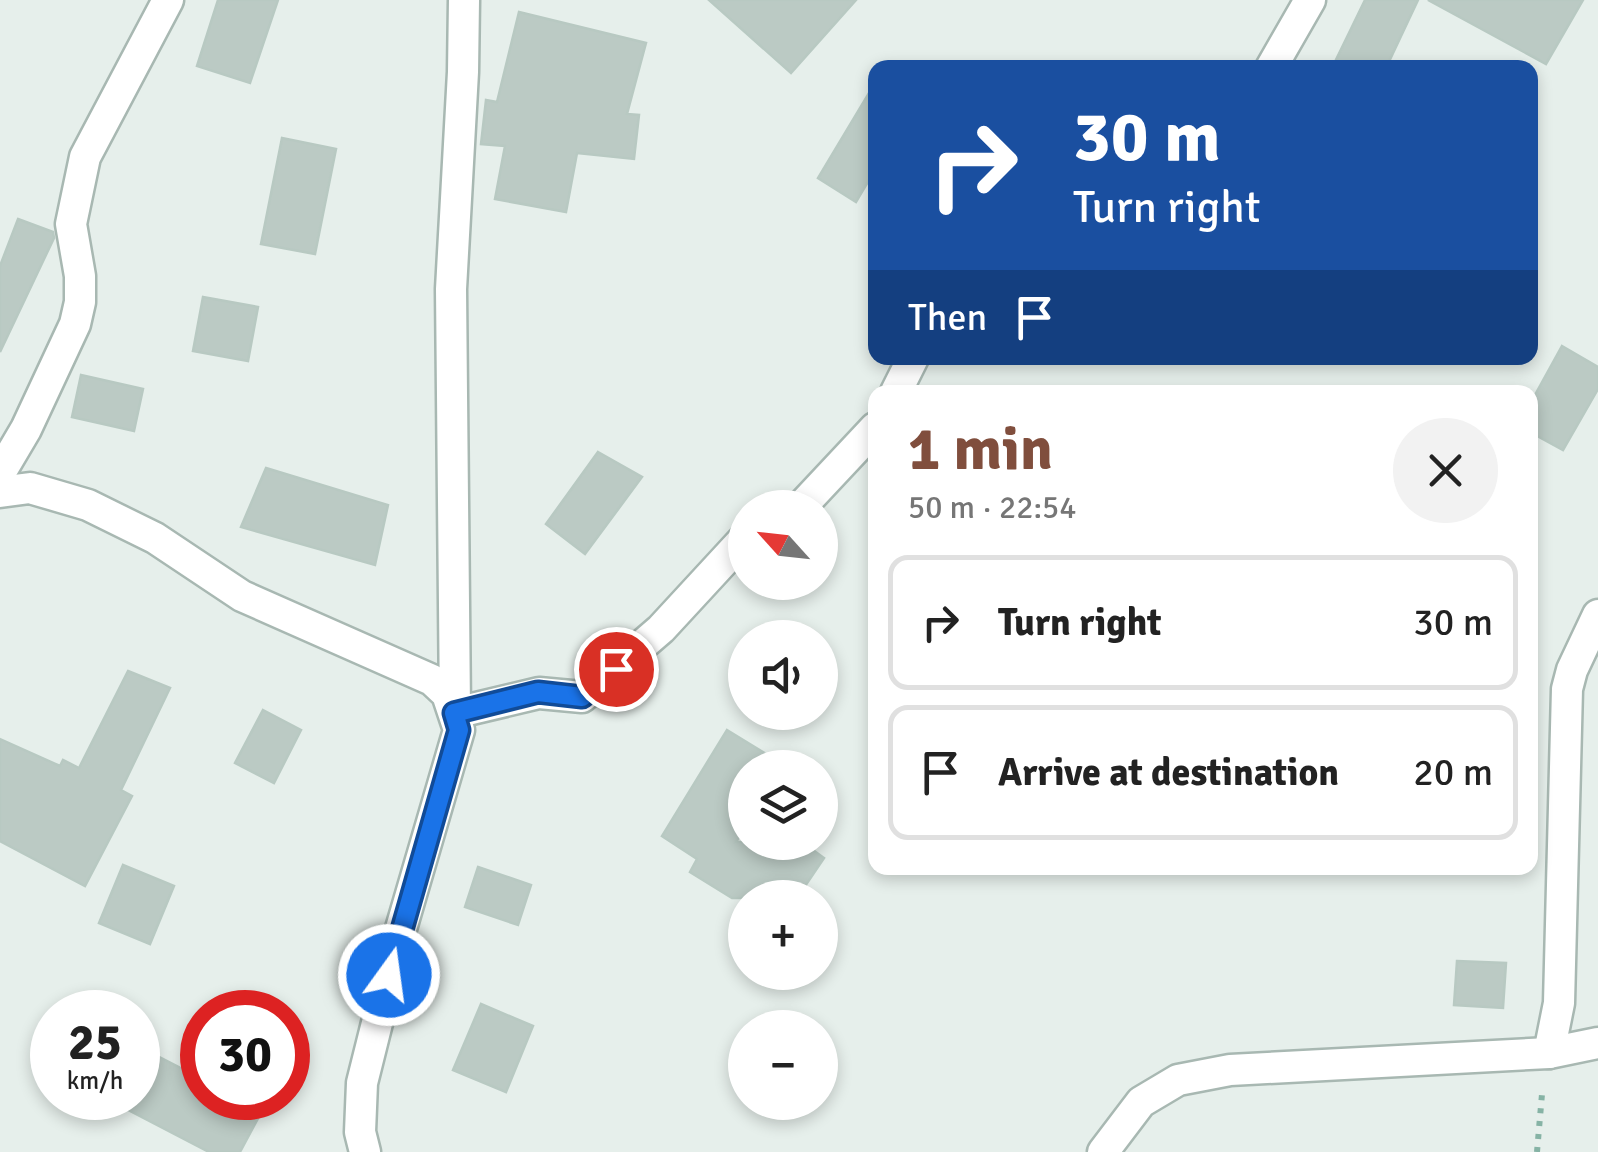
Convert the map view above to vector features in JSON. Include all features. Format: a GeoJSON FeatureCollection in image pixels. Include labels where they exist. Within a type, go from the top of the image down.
{"type":"FeatureCollection","features":[{"type":"Feature","properties":{"kind":"street"},"geometry":{"type":"LineString","coordinates":[[0,472],[26,430],[74,324],[80,302],[71,224],[85,157],[168,0]]}},
{"type":"Feature","properties":{"kind":"street"},"geometry":{"type":"LineString","coordinates":[[454,713],[451,288],[464,0]]}},
{"type":"Feature","properties":{"kind":"street"},"geometry":{"type":"LineString","coordinates":[[1276,60],[1310,0]]}},
{"type":"Feature","properties":{"kind":"street"},"geometry":{"type":"LineString","coordinates":[[817,490],[868,435]]}},
{"type":"Feature","properties":{"kind":"street"},"geometry":{"type":"LineString","coordinates":[[0,492],[30,488],[88,505],[155,538],[242,596],[432,680],[447,694],[459,730],[398,939],[362,1083],[360,1132],[365,1152]]}},
{"type":"Feature","properties":{"kind":"street"},"geometry":{"type":"LineString","coordinates":[[454,713],[538,692],[582,697],[661,629],[728,556]]}},
{"type":"Feature","properties":{"kind":"street"},"geometry":{"type":"LineString","coordinates":[[1549,1053],[1559,1002],[1568,690],[1572,670],[1598,615]]}},
{"type":"Feature","properties":{"kind":"street"},"geometry":{"type":"LineString","coordinates":[[1103,1152],[1142,1102],[1178,1080],[1230,1070],[1549,1053],[1598,1043]]}},
{"type":"Feature","properties":{"kind":"path"},"geometry":{"type":"LineString","coordinates":[[1537,1152],[1549,1053]]}},
{"type":"Feature","properties":{"kind":"building"},"geometry":{"type":"Polygon","coordinates":[[[218,0],[278,0],[250,83],[197,66],[218,0]]]}},
{"type":"Feature","properties":{"kind":"building"},"geometry":{"type":"Polygon","coordinates":[[[709,0],[856,0],[791,73],[709,0]]]}},
{"type":"Feature","properties":{"kind":"building"},"geometry":{"type":"Polygon","coordinates":[[[1365,0],[1418,0],[1390,60],[1336,60],[1365,0]]]}},
{"type":"Feature","properties":{"kind":"building"},"geometry":{"type":"Polygon","coordinates":[[[1428,0],[1583,0],[1546,64],[1428,0]]]}},
{"type":"Feature","properties":{"kind":"building"},"geometry":{"type":"Polygon","coordinates":[[[519,12],[646,43],[627,114],[639,115],[634,159],[577,153],[566,212],[495,199],[505,146],[481,144],[486,100],[497,102],[519,12]]]}},
{"type":"Feature","properties":{"kind":"building"},"geometry":{"type":"Polygon","coordinates":[[[868,95],[868,182],[856,202],[818,178],[868,95]]]}},
{"type":"Feature","properties":{"kind":"building"},"geometry":{"type":"Polygon","coordinates":[[[282,138],[336,149],[315,254],[261,244],[282,138]]]}},
{"type":"Feature","properties":{"kind":"building"},"geometry":{"type":"Polygon","coordinates":[[[18,219],[53,232],[54,238],[0,352],[0,266],[18,219]]]}},
{"type":"Feature","properties":{"kind":"building"},"geometry":{"type":"Polygon","coordinates":[[[203,297],[258,307],[248,361],[193,351],[203,297]]]}},
{"type":"Feature","properties":{"kind":"building"},"geometry":{"type":"Polygon","coordinates":[[[1562,346],[1598,367],[1598,389],[1563,450],[1538,436],[1538,390],[1562,346]]]}},
{"type":"Feature","properties":{"kind":"building"},"geometry":{"type":"Polygon","coordinates":[[[81,375],[143,389],[134,431],[72,417],[81,375]]]}},
{"type":"Feature","properties":{"kind":"building"},"geometry":{"type":"Polygon","coordinates":[[[598,452],[642,477],[585,554],[546,524],[598,452]]]}},
{"type":"Feature","properties":{"kind":"building"},"geometry":{"type":"Polygon","coordinates":[[[266,468],[388,505],[375,565],[241,527],[266,468]]]}},
{"type":"Feature","properties":{"kind":"building"},"geometry":{"type":"Polygon","coordinates":[[[128,671],[170,688],[121,790],[132,796],[85,886],[0,841],[0,739],[60,766],[63,760],[79,768],[128,671]]]}},
{"type":"Feature","properties":{"kind":"building"},"geometry":{"type":"Polygon","coordinates":[[[263,710],[301,730],[274,783],[235,763],[263,710]]]}},
{"type":"Feature","properties":{"kind":"building"},"geometry":{"type":"Polygon","coordinates":[[[727,730],[760,750],[728,750],[728,860],[823,860],[809,880],[728,880],[728,896],[690,872],[697,859],[662,836],[727,730]]]}},
{"type":"Feature","properties":{"kind":"building"},"geometry":{"type":"Polygon","coordinates":[[[123,865],[174,886],[150,944],[99,923],[123,865]]]}},
{"type":"Feature","properties":{"kind":"building"},"geometry":{"type":"Polygon","coordinates":[[[478,867],[531,885],[518,925],[465,907],[478,867]]]}},
{"type":"Feature","properties":{"kind":"building"},"geometry":{"type":"Polygon","coordinates":[[[1457,961],[1506,963],[1503,1008],[1454,1005],[1457,961]]]}},
{"type":"Feature","properties":{"kind":"building"},"geometry":{"type":"Polygon","coordinates":[[[481,1004],[533,1026],[506,1092],[453,1070],[481,1004]]]}},
{"type":"Feature","properties":{"kind":"building"},"geometry":{"type":"Polygon","coordinates":[[[160,1057],[180,1068],[180,1120],[257,1120],[240,1152],[209,1152],[147,1120],[160,1120],[160,1057]]]}},
{"type":"Feature","properties":{"kind":"route"},"geometry":{"type":"LineString","coordinates":[[389,975],[459,730],[454,713],[538,692],[582,697],[616,669]]}}]}
